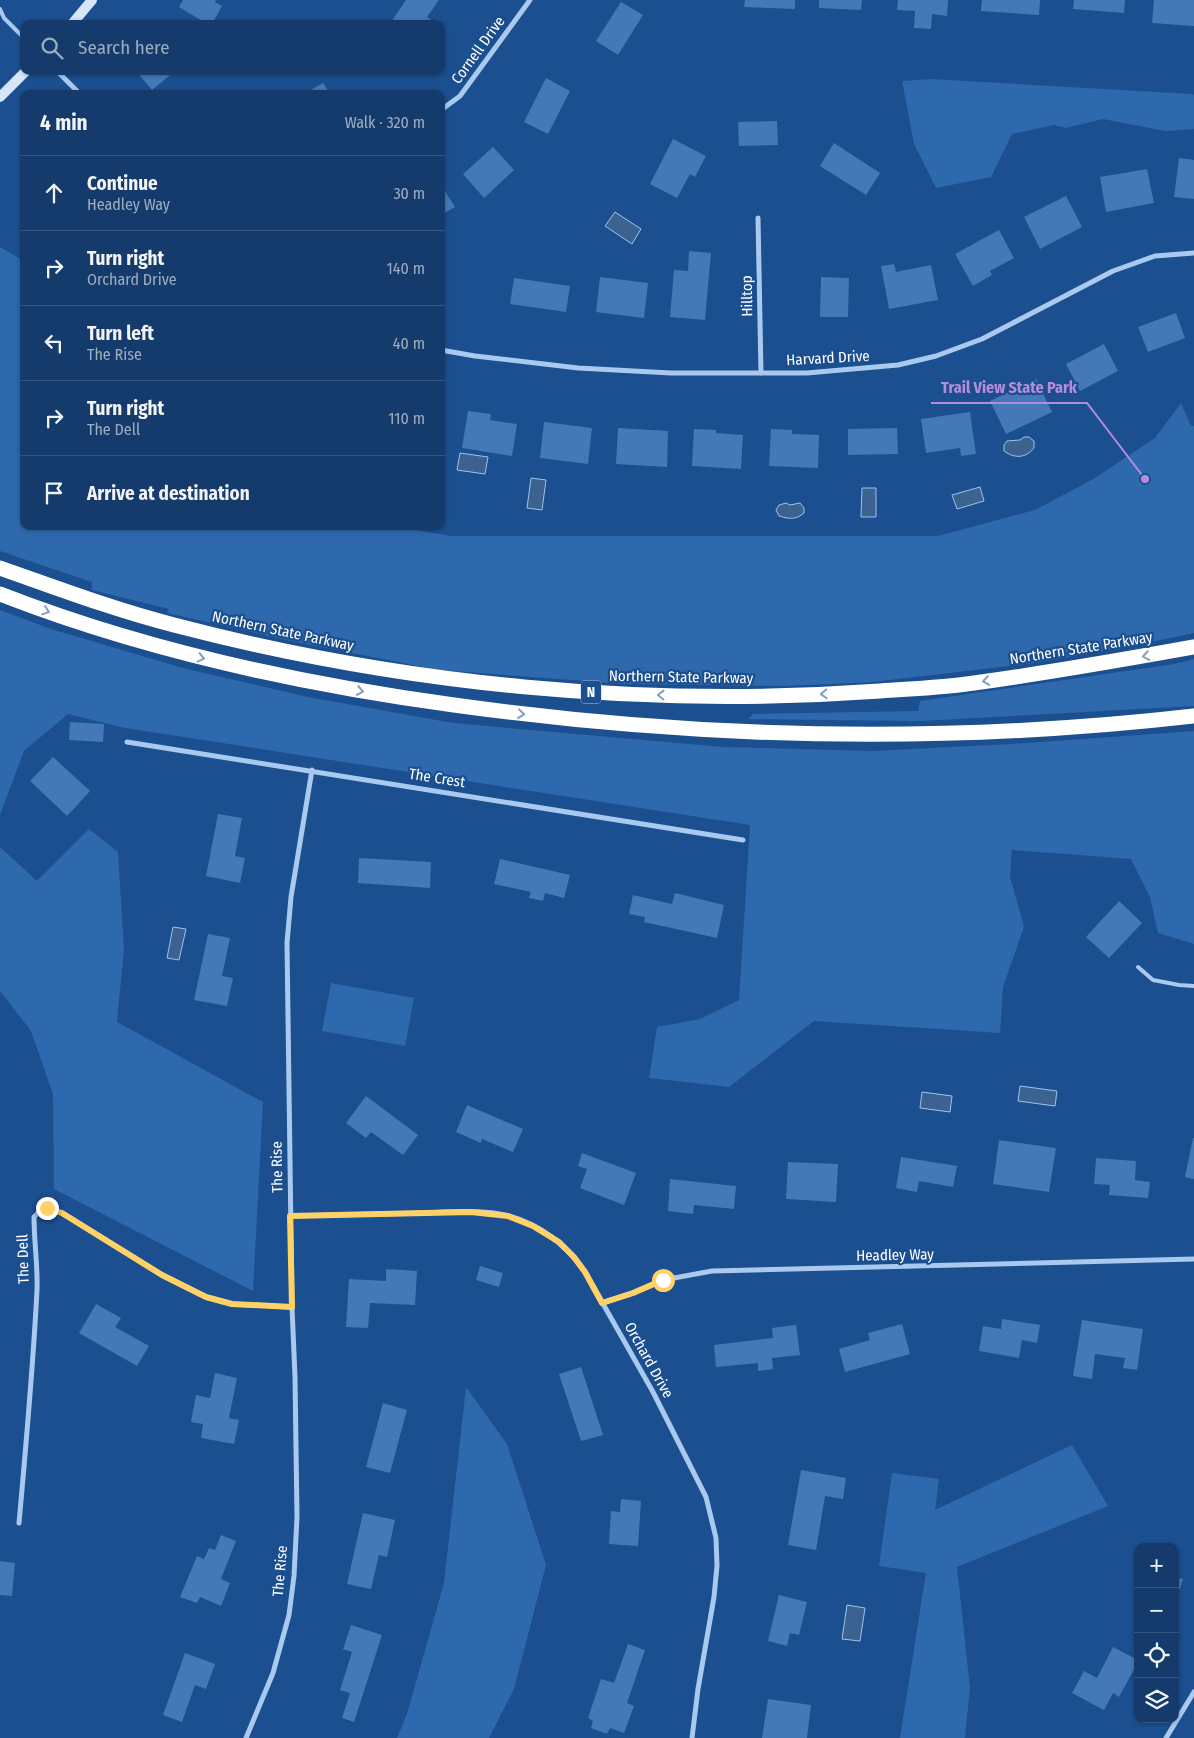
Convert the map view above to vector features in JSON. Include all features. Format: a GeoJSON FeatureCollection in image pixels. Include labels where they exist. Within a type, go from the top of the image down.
{"type":"FeatureCollection","features":[{"type":"Feature","properties":{"kind":"highway","name":"Northern State Parkway"},"geometry":{"type":"LineString","coordinates":[[0,568],[70,593],[172,624],[294,653],[393,671],[544,689],[643,695],[742,697],[834,694],[957,685],[1069,670],[1194,647]]}},
{"type":"Feature","properties":{"kind":"highway","name":"N"},"geometry":{"type":"LineString","coordinates":[[0,594],[69,619],[175,651],[272,674],[375,694],[511,713],[596,722],[738,732],[822,735],[1002,731],[1143,722],[1194,716]]}},
{"type":"Feature","properties":{"kind":"main road"},"geometry":{"type":"LineString","coordinates":[[75,20],[92,0]]}},
{"type":"Feature","properties":{"kind":"main road"},"geometry":{"type":"LineString","coordinates":[[0,96],[22,75]]}},
{"type":"Feature","properties":{"kind":"street","name":"Cornell Drive"},"geometry":{"type":"LineString","coordinates":[[445,107],[460,96],[530,0]]}},
{"type":"Feature","properties":{"kind":"street"},"geometry":{"type":"LineString","coordinates":[[62,75],[76,90]]}},
{"type":"Feature","properties":{"kind":"street","name":"Hilltop"},"geometry":{"type":"LineString","coordinates":[[758,218],[761,373]]}},
{"type":"Feature","properties":{"kind":"street","name":"Harvard Drive"},"geometry":{"type":"LineString","coordinates":[[445,351],[578,368],[671,373],[807,373],[898,365],[936,356],[982,339],[1113,271],[1155,256],[1194,253]]}},
{"type":"Feature","properties":{"kind":"street","name":"The Crest"},"geometry":{"type":"LineString","coordinates":[[127,742],[743,840]]}},
{"type":"Feature","properties":{"kind":"street","name":"The Rise"},"geometry":{"type":"LineString","coordinates":[[246,1738],[273,1673],[289,1615],[294,1576],[296,1498],[295,1377],[290,1216],[288,943],[291,897],[312,770]]}},
{"type":"Feature","properties":{"kind":"street","name":"The Dell"},"geometry":{"type":"LineString","coordinates":[[19,1523],[26,1455],[37,1288],[34,1218],[40,1211],[47,1208],[62,1213],[162,1275],[206,1297],[232,1304],[292,1307]]}},
{"type":"Feature","properties":{"kind":"street","name":"Orchard Drive"},"geometry":{"type":"LineString","coordinates":[[290,1216],[471,1212],[508,1216],[533,1226],[559,1242],[574,1257],[585,1272],[653,1392],[706,1497],[716,1538],[717,1566],[692,1738]]}},
{"type":"Feature","properties":{"kind":"street","name":"Headley Way"},"geometry":{"type":"LineString","coordinates":[[602,1303],[633,1293],[663,1280],[712,1272],[1194,1259]]}},
{"type":"Feature","properties":{"kind":"street"},"geometry":{"type":"LineString","coordinates":[[1166,1738],[1194,1692]]}},
{"type":"Feature","properties":{"kind":"lane"},"geometry":{"type":"LineString","coordinates":[[0,9],[4,18],[20,34]]}},
{"type":"Feature","properties":{"kind":"lane"},"geometry":{"type":"LineString","coordinates":[[1138,967],[1152,980],[1179,986],[1194,986]]}},
{"type":"Feature","properties":{"kind":"shaded area"},"geometry":{"type":"Polygon","coordinates":[[[931,79],[1192,94],[1194,95],[1194,129],[1165,131],[1103,119],[1066,128],[1054,125],[1012,134],[991,177],[936,188],[914,144],[902,81],[931,79]]]}},
{"type":"Feature","properties":{"kind":"shaded area"},"geometry":{"type":"Polygon","coordinates":[[[615,212],[641,229],[632,244],[605,226],[615,212]]]}},
{"type":"Feature","properties":{"kind":"shaded area"},"geometry":{"type":"Polygon","coordinates":[[[0,247],[20,259],[20,530],[416,530],[451,536],[938,536],[1035,510],[1095,478],[1155,438],[1181,403],[1191,426],[1194,426],[1194,633],[1035,663],[873,682],[785,686],[625,684],[439,670],[291,641],[167,613],[169,609],[92,590],[92,582],[0,551],[0,247]]]}},
{"type":"Feature","properties":{"kind":"shaded area"},"geometry":{"type":"Polygon","coordinates":[[[1024,437],[1029,437],[1034,441],[1034,448],[1027,454],[1016,456],[1004,451],[1004,445],[1007,441],[1020,440],[1024,437]]]}},
{"type":"Feature","properties":{"kind":"shaded area"},"geometry":{"type":"Polygon","coordinates":[[[460,453],[488,457],[485,474],[457,470],[460,453]]]}},
{"type":"Feature","properties":{"kind":"shaded area"},"geometry":{"type":"Polygon","coordinates":[[[531,478],[546,480],[542,510],[527,508],[531,478]]]}},
{"type":"Feature","properties":{"kind":"shaded area"},"geometry":{"type":"Polygon","coordinates":[[[980,487],[984,501],[957,509],[952,495],[980,487]]]}},
{"type":"Feature","properties":{"kind":"shaded area"},"geometry":{"type":"Polygon","coordinates":[[[862,488],[876,488],[876,517],[861,517],[862,488]]]}},
{"type":"Feature","properties":{"kind":"shaded area"},"geometry":{"type":"Polygon","coordinates":[[[786,503],[790,505],[800,503],[804,508],[804,513],[792,518],[779,516],[776,510],[779,505],[786,503]]]}},
{"type":"Feature","properties":{"kind":"shaded area"},"geometry":{"type":"Polygon","coordinates":[[[0,610],[51,629],[183,668],[308,697],[453,723],[723,747],[872,751],[1012,744],[1194,731],[1194,944],[1158,933],[1150,897],[1131,859],[1012,850],[1010,876],[1024,927],[1003,987],[1000,1033],[814,1021],[729,1087],[649,1078],[657,1027],[700,1019],[739,1000],[750,825],[125,728],[68,714],[24,751],[0,815],[0,610]]]}},
{"type":"Feature","properties":{"kind":"shaded area"},"geometry":{"type":"Polygon","coordinates":[[[1194,659],[1194,706],[920,721],[748,719],[753,714],[918,711],[920,701],[1174,664],[1194,659]]]}},
{"type":"Feature","properties":{"kind":"shaded area"},"geometry":{"type":"Polygon","coordinates":[[[89,829],[118,852],[124,949],[117,1022],[263,1102],[253,1291],[54,1189],[53,1094],[31,1031],[0,991],[0,847],[37,881],[89,829]]]}},
{"type":"Feature","properties":{"kind":"shaded area"},"geometry":{"type":"Polygon","coordinates":[[[173,927],[186,929],[179,960],[167,958],[173,927]]]}},
{"type":"Feature","properties":{"kind":"shaded area"},"geometry":{"type":"Polygon","coordinates":[[[331,983],[414,998],[405,1046],[322,1031],[331,983]]]}},
{"type":"Feature","properties":{"kind":"shaded area"},"geometry":{"type":"Polygon","coordinates":[[[1020,1086],[1057,1091],[1055,1106],[1018,1101],[1020,1086]]]}},
{"type":"Feature","properties":{"kind":"shaded area"},"geometry":{"type":"Polygon","coordinates":[[[922,1092],[952,1096],[950,1112],[920,1108],[922,1092]]]}},
{"type":"Feature","properties":{"kind":"shaded area"},"geometry":{"type":"Polygon","coordinates":[[[466,1387],[507,1444],[546,1565],[514,1689],[489,1738],[397,1738],[407,1714],[444,1583],[466,1387]]]}},
{"type":"Feature","properties":{"kind":"shaded area"},"geometry":{"type":"Polygon","coordinates":[[[1072,1445],[1108,1506],[957,1567],[970,1688],[965,1738],[900,1738],[926,1573],[879,1566],[892,1473],[939,1479],[935,1510],[1072,1445]]]}},
{"type":"Feature","properties":{"kind":"shaded area"},"geometry":{"type":"Polygon","coordinates":[[[847,1605],[865,1608],[860,1641],[842,1639],[847,1605]]]}},
{"type":"Feature","properties":{"kind":"building"},"geometry":{"type":"Polygon","coordinates":[[[183,0],[216,0],[215,2],[222,6],[214,20],[200,20],[179,7],[183,0]]]}},
{"type":"Feature","properties":{"kind":"building"},"geometry":{"type":"Polygon","coordinates":[[[406,0],[439,0],[427,17],[432,20],[392,20],[406,0]]]}},
{"type":"Feature","properties":{"kind":"building"},"geometry":{"type":"Polygon","coordinates":[[[745,0],[795,0],[795,9],[744,7],[745,0]]]}},
{"type":"Feature","properties":{"kind":"building"},"geometry":{"type":"Polygon","coordinates":[[[819,0],[862,0],[861,10],[819,8],[819,0]]]}},
{"type":"Feature","properties":{"kind":"building"},"geometry":{"type":"Polygon","coordinates":[[[898,0],[948,0],[947,16],[932,14],[931,29],[914,28],[915,11],[897,10],[898,0]]]}},
{"type":"Feature","properties":{"kind":"building"},"geometry":{"type":"Polygon","coordinates":[[[982,0],[1040,0],[1039,15],[981,11],[982,0]]]}},
{"type":"Feature","properties":{"kind":"building"},"geometry":{"type":"Polygon","coordinates":[[[1074,0],[1125,0],[1124,13],[1073,9],[1074,0]]]}},
{"type":"Feature","properties":{"kind":"building"},"geometry":{"type":"Polygon","coordinates":[[[1154,0],[1194,0],[1194,26],[1152,23],[1154,0]]]}},
{"type":"Feature","properties":{"kind":"building"},"geometry":{"type":"Polygon","coordinates":[[[621,2],[643,15],[618,55],[596,41],[621,2]]]}},
{"type":"Feature","properties":{"kind":"building"},"geometry":{"type":"Polygon","coordinates":[[[139,75],[170,75],[152,90],[139,75]]]}},
{"type":"Feature","properties":{"kind":"building"},"geometry":{"type":"Polygon","coordinates":[[[546,78],[570,91],[548,134],[524,122],[546,78]]]}},
{"type":"Feature","properties":{"kind":"building"},"geometry":{"type":"Polygon","coordinates":[[[323,83],[327,90],[311,90],[323,83]]]}},
{"type":"Feature","properties":{"kind":"building"},"geometry":{"type":"Polygon","coordinates":[[[777,121],[778,145],[739,146],[738,122],[777,121]]]}},
{"type":"Feature","properties":{"kind":"building"},"geometry":{"type":"Polygon","coordinates":[[[673,139],[706,156],[695,177],[690,174],[677,198],[650,184],[673,139]]]}},
{"type":"Feature","properties":{"kind":"building"},"geometry":{"type":"Polygon","coordinates":[[[834,143],[880,173],[866,195],[820,166],[834,143]]]}},
{"type":"Feature","properties":{"kind":"building"},"geometry":{"type":"Polygon","coordinates":[[[493,147],[514,170],[484,198],[463,174],[493,147]]]}},
{"type":"Feature","properties":{"kind":"building"},"geometry":{"type":"Polygon","coordinates":[[[1179,158],[1194,160],[1194,199],[1174,197],[1179,158]]]}},
{"type":"Feature","properties":{"kind":"building"},"geometry":{"type":"Polygon","coordinates":[[[1147,169],[1154,203],[1106,212],[1100,177],[1147,169]]]}},
{"type":"Feature","properties":{"kind":"building"},"geometry":{"type":"Polygon","coordinates":[[[445,191],[455,207],[445,213],[445,191]]]}},
{"type":"Feature","properties":{"kind":"building"},"geometry":{"type":"Polygon","coordinates":[[[1066,196],[1082,227],[1040,249],[1024,217],[1066,196]]]}},
{"type":"Feature","properties":{"kind":"building"},"geometry":{"type":"Polygon","coordinates":[[[999,230],[1014,258],[990,271],[992,275],[973,286],[955,254],[999,230]]]}},
{"type":"Feature","properties":{"kind":"building"},"geometry":{"type":"Polygon","coordinates":[[[689,251],[711,253],[705,320],[670,317],[674,270],[688,271],[689,251]]]}},
{"type":"Feature","properties":{"kind":"building"},"geometry":{"type":"Polygon","coordinates":[[[894,264],[896,272],[931,265],[938,300],[889,309],[881,266],[894,264]]]}},
{"type":"Feature","properties":{"kind":"building"},"geometry":{"type":"Polygon","coordinates":[[[600,277],[648,283],[644,318],[596,312],[600,277]]]}},
{"type":"Feature","properties":{"kind":"building"},"geometry":{"type":"Polygon","coordinates":[[[821,277],[849,278],[848,317],[820,317],[821,277]]]}},
{"type":"Feature","properties":{"kind":"building"},"geometry":{"type":"Polygon","coordinates":[[[514,278],[570,286],[566,312],[510,304],[514,278]]]}},
{"type":"Feature","properties":{"kind":"building"},"geometry":{"type":"Polygon","coordinates":[[[1176,313],[1185,338],[1148,352],[1138,327],[1176,313]]]}},
{"type":"Feature","properties":{"kind":"building"},"geometry":{"type":"Polygon","coordinates":[[[1104,344],[1118,371],[1080,391],[1066,364],[1104,344]]]}},
{"type":"Feature","properties":{"kind":"building"},"geometry":{"type":"Polygon","coordinates":[[[1036,379],[1052,412],[1006,434],[990,401],[1036,379]]]}},
{"type":"Feature","properties":{"kind":"building"},"geometry":{"type":"Polygon","coordinates":[[[468,411],[491,414],[490,420],[517,424],[512,456],[462,448],[468,411]]]}},
{"type":"Feature","properties":{"kind":"building"},"geometry":{"type":"Polygon","coordinates":[[[970,412],[976,454],[961,456],[960,448],[926,453],[921,419],[970,412]]]}},
{"type":"Feature","properties":{"kind":"building"},"geometry":{"type":"Polygon","coordinates":[[[544,422],[592,428],[588,464],[540,458],[544,422]]]}},
{"type":"Feature","properties":{"kind":"building"},"geometry":{"type":"Polygon","coordinates":[[[618,428],[668,431],[667,467],[616,464],[618,428]]]}},
{"type":"Feature","properties":{"kind":"building"},"geometry":{"type":"Polygon","coordinates":[[[897,428],[898,454],[848,455],[848,429],[897,428]]]}},
{"type":"Feature","properties":{"kind":"building"},"geometry":{"type":"Polygon","coordinates":[[[694,429],[716,430],[716,433],[743,435],[741,469],[692,466],[694,429]]]}},
{"type":"Feature","properties":{"kind":"building"},"geometry":{"type":"Polygon","coordinates":[[[771,429],[792,430],[792,434],[819,435],[818,468],[769,466],[771,429]]]}},
{"type":"Feature","properties":{"kind":"building"},"geometry":{"type":"Polygon","coordinates":[[[70,722],[104,724],[103,742],[69,740],[70,722]]]}},
{"type":"Feature","properties":{"kind":"building"},"geometry":{"type":"Polygon","coordinates":[[[53,757],[90,791],[67,816],[30,781],[53,757]]]}},
{"type":"Feature","properties":{"kind":"building"},"geometry":{"type":"Polygon","coordinates":[[[218,814],[242,818],[235,856],[245,858],[240,883],[206,876],[218,814]]]}},
{"type":"Feature","properties":{"kind":"building"},"geometry":{"type":"Polygon","coordinates":[[[359,858],[431,862],[430,888],[358,883],[359,858]]]}},
{"type":"Feature","properties":{"kind":"building"},"geometry":{"type":"Polygon","coordinates":[[[500,859],[570,875],[564,898],[545,893],[543,901],[529,898],[531,892],[494,884],[500,859]]]}},
{"type":"Feature","properties":{"kind":"building"},"geometry":{"type":"Polygon","coordinates":[[[675,893],[724,905],[717,938],[644,922],[645,917],[629,914],[633,895],[672,904],[675,893]]]}},
{"type":"Feature","properties":{"kind":"building"},"geometry":{"type":"Polygon","coordinates":[[[1119,901],[1142,923],[1109,958],[1086,937],[1119,901]]]}},
{"type":"Feature","properties":{"kind":"building"},"geometry":{"type":"Polygon","coordinates":[[[208,934],[230,938],[222,976],[233,978],[227,1006],[194,1000],[208,934]]]}},
{"type":"Feature","properties":{"kind":"building"},"geometry":{"type":"Polygon","coordinates":[[[366,1096],[418,1135],[403,1155],[371,1132],[366,1138],[346,1123],[366,1096]]]}},
{"type":"Feature","properties":{"kind":"building"},"geometry":{"type":"Polygon","coordinates":[[[467,1105],[523,1129],[513,1152],[482,1139],[481,1143],[456,1132],[467,1105]]]}},
{"type":"Feature","properties":{"kind":"building"},"geometry":{"type":"Polygon","coordinates":[[[1194,1138],[1194,1179],[1185,1177],[1194,1138]]]}},
{"type":"Feature","properties":{"kind":"building"},"geometry":{"type":"Polygon","coordinates":[[[999,1140],[1056,1148],[1049,1192],[993,1184],[999,1140]]]}},
{"type":"Feature","properties":{"kind":"building"},"geometry":{"type":"Polygon","coordinates":[[[582,1153],[636,1173],[624,1205],[580,1188],[587,1169],[578,1166],[582,1153]]]}},
{"type":"Feature","properties":{"kind":"building"},"geometry":{"type":"Polygon","coordinates":[[[901,1157],[957,1166],[953,1187],[919,1181],[917,1192],[896,1188],[901,1157]]]}},
{"type":"Feature","properties":{"kind":"building"},"geometry":{"type":"Polygon","coordinates":[[[1096,1158],[1136,1161],[1135,1180],[1150,1182],[1148,1198],[1109,1195],[1110,1185],[1094,1184],[1096,1158]]]}},
{"type":"Feature","properties":{"kind":"building"},"geometry":{"type":"Polygon","coordinates":[[[788,1162],[838,1164],[836,1202],[786,1199],[788,1162]]]}},
{"type":"Feature","properties":{"kind":"building"},"geometry":{"type":"Polygon","coordinates":[[[670,1179],[736,1186],[734,1209],[694,1205],[693,1214],[668,1211],[670,1179]]]}},
{"type":"Feature","properties":{"kind":"building"},"geometry":{"type":"Polygon","coordinates":[[[480,1266],[503,1273],[499,1287],[476,1280],[480,1266]]]}},
{"type":"Feature","properties":{"kind":"building"},"geometry":{"type":"Polygon","coordinates":[[[386,1269],[417,1271],[415,1305],[370,1303],[368,1328],[346,1327],[349,1279],[386,1281],[386,1269]]]}},
{"type":"Feature","properties":{"kind":"building"},"geometry":{"type":"Polygon","coordinates":[[[96,1304],[121,1318],[115,1327],[149,1346],[137,1366],[79,1333],[96,1304]]]}},
{"type":"Feature","properties":{"kind":"building"},"geometry":{"type":"Polygon","coordinates":[[[1002,1319],[1040,1325],[1037,1343],[1022,1340],[1019,1358],[979,1351],[983,1326],[1001,1329],[1002,1319]]]}},
{"type":"Feature","properties":{"kind":"building"},"geometry":{"type":"Polygon","coordinates":[[[1082,1320],[1143,1329],[1137,1370],[1123,1368],[1125,1358],[1095,1354],[1092,1379],[1073,1376],[1082,1320]]]}},
{"type":"Feature","properties":{"kind":"building"},"geometry":{"type":"Polygon","coordinates":[[[902,1324],[910,1354],[845,1372],[839,1349],[870,1340],[868,1333],[902,1324]]]}},
{"type":"Feature","properties":{"kind":"building"},"geometry":{"type":"Polygon","coordinates":[[[796,1325],[800,1355],[772,1358],[773,1369],[758,1371],[758,1363],[716,1367],[714,1345],[773,1338],[772,1328],[796,1325]]]}},
{"type":"Feature","properties":{"kind":"building"},"geometry":{"type":"Polygon","coordinates":[[[581,1367],[603,1435],[581,1441],[559,1374],[581,1367]]]}},
{"type":"Feature","properties":{"kind":"building"},"geometry":{"type":"Polygon","coordinates":[[[215,1373],[237,1378],[229,1418],[239,1420],[234,1444],[201,1438],[203,1424],[191,1422],[196,1395],[210,1398],[215,1373]]]}},
{"type":"Feature","properties":{"kind":"building"},"geometry":{"type":"Polygon","coordinates":[[[383,1403],[407,1410],[390,1473],[366,1467],[383,1403]]]}},
{"type":"Feature","properties":{"kind":"building"},"geometry":{"type":"Polygon","coordinates":[[[801,1470],[846,1478],[843,1499],[825,1496],[816,1550],[788,1545],[801,1470]]]}},
{"type":"Feature","properties":{"kind":"building"},"geometry":{"type":"Polygon","coordinates":[[[621,1499],[641,1501],[638,1546],[609,1544],[611,1511],[620,1512],[621,1499]]]}},
{"type":"Feature","properties":{"kind":"building"},"geometry":{"type":"Polygon","coordinates":[[[363,1513],[395,1520],[387,1557],[379,1555],[371,1589],[347,1584],[363,1513]]]}},
{"type":"Feature","properties":{"kind":"building"},"geometry":{"type":"Polygon","coordinates":[[[221,1535],[236,1541],[221,1579],[230,1583],[221,1606],[200,1597],[197,1603],[180,1597],[197,1556],[204,1559],[209,1548],[215,1550],[221,1535]]]}},
{"type":"Feature","properties":{"kind":"building"},"geometry":{"type":"Polygon","coordinates":[[[0,1561],[15,1563],[12,1596],[0,1595],[0,1561]]]}},
{"type":"Feature","properties":{"kind":"building"},"geometry":{"type":"Polygon","coordinates":[[[1179,1578],[1183,1579],[1179,1591],[1179,1578]]]}},
{"type":"Feature","properties":{"kind":"building"},"geometry":{"type":"Polygon","coordinates":[[[779,1595],[807,1602],[799,1635],[790,1633],[787,1646],[768,1641],[779,1595]]]}},
{"type":"Feature","properties":{"kind":"building"},"geometry":{"type":"Polygon","coordinates":[[[351,1625],[382,1635],[354,1722],[342,1718],[350,1693],[340,1690],[352,1652],[343,1649],[351,1625]]]}},
{"type":"Feature","properties":{"kind":"building"},"geometry":{"type":"Polygon","coordinates":[[[628,1644],[645,1650],[627,1703],[634,1706],[624,1733],[610,1728],[607,1734],[591,1728],[593,1721],[588,1718],[601,1679],[614,1683],[628,1644]]]}},
{"type":"Feature","properties":{"kind":"building"},"geometry":{"type":"Polygon","coordinates":[[[1113,1647],[1134,1658],[1134,1669],[1119,1697],[1113,1693],[1104,1710],[1072,1693],[1084,1671],[1097,1678],[1113,1647]]]}},
{"type":"Feature","properties":{"kind":"building"},"geometry":{"type":"Polygon","coordinates":[[[185,1653],[215,1664],[206,1689],[195,1685],[182,1722],[163,1715],[185,1653]]]}},
{"type":"Feature","properties":{"kind":"building"},"geometry":{"type":"Polygon","coordinates":[[[768,1699],[811,1705],[807,1738],[762,1738],[768,1699]]]}},
{"type":"Feature","properties":{"kind":"place","name":"Trail View State Park"},"geometry":{"type":"Point","coordinates":[1145,479]}},
{"type":"Feature","properties":{"kind":"route"},"geometry":{"type":"LineString","coordinates":[[47,1208],[62,1213],[162,1275],[206,1297],[232,1304],[292,1307],[290,1216],[471,1212],[508,1216],[533,1226],[559,1242],[574,1257],[585,1272],[602,1303],[633,1293],[663,1280]]}}]}
